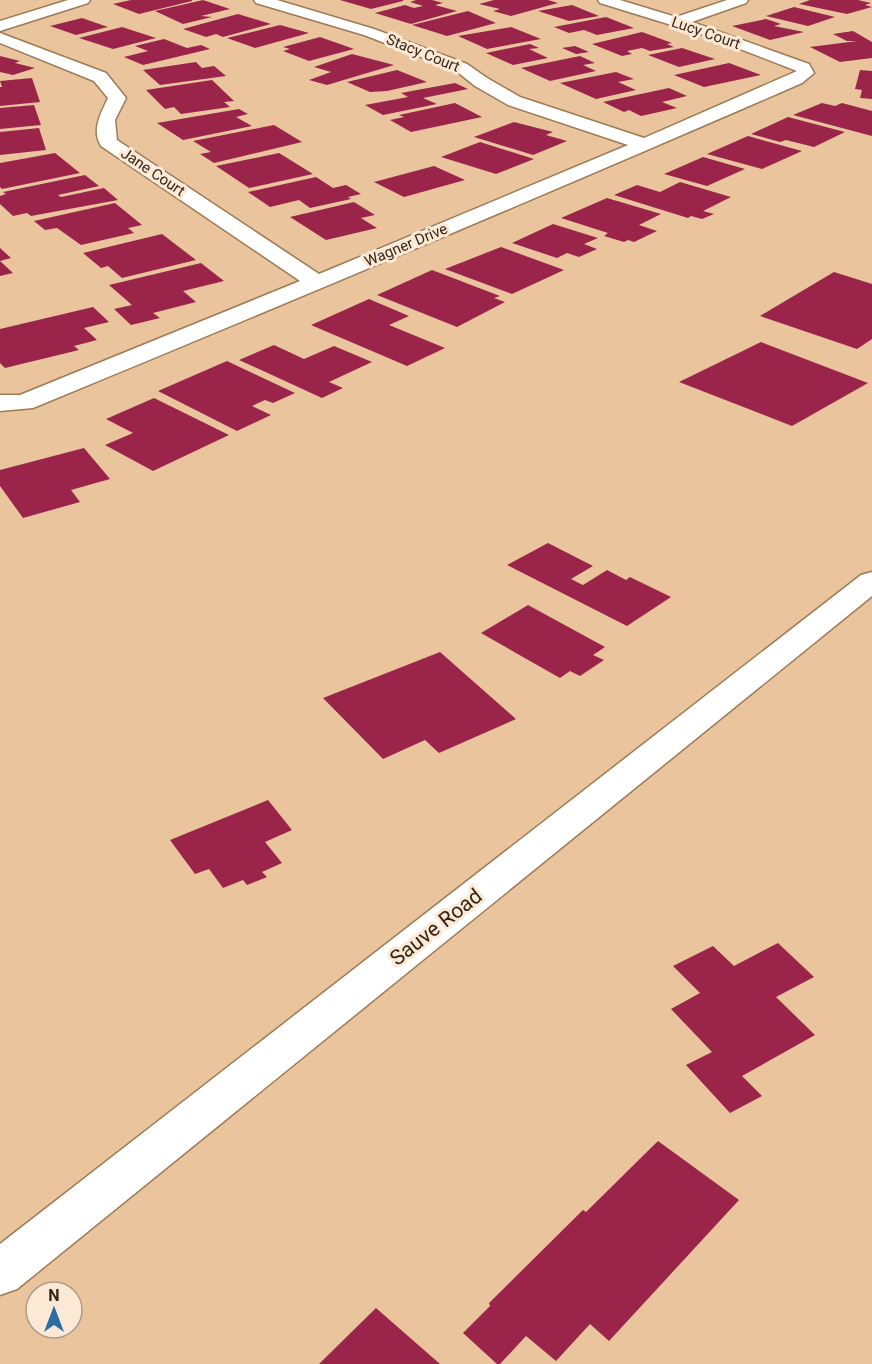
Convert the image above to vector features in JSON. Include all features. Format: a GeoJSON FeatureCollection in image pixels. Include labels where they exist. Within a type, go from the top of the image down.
{"type":"FeatureCollection","features":[{"type":"Feature","properties":{"kind":"street"},"geometry":{"type":"LineString","coordinates":[[0,26],[83,0]]}},
{"type":"Feature","properties":{"kind":"street","name":"Stacy Court"},"geometry":{"type":"LineString","coordinates":[[261,0],[369,32],[461,67],[481,82],[514,101],[646,145]]}},
{"type":"Feature","properties":{"kind":"street","name":"Lucy Court"},"geometry":{"type":"LineString","coordinates":[[605,0],[677,22],[802,67],[805,71]]}},
{"type":"Feature","properties":{"kind":"street"},"geometry":{"type":"LineString","coordinates":[[677,22],[741,0]]}},
{"type":"Feature","properties":{"kind":"street","name":"Jane Court"},"geometry":{"type":"LineString","coordinates":[[0,38],[100,77],[117,98],[106,120],[108,142],[318,283]]}},
{"type":"Feature","properties":{"kind":"street","name":"Wagner Drive"},"geometry":{"type":"LineString","coordinates":[[0,403],[24,403],[318,283],[796,80],[805,71]]}},
{"type":"Feature","properties":{"kind":"street","name":"Sauve Road"},"geometry":{"type":"LineString","coordinates":[[0,1273],[872,581]]}},
{"type":"Feature","properties":{"kind":"building"},"geometry":{"type":"Polygon","coordinates":[[[131,0],[192,1],[139,14],[113,4],[131,0]]]}},
{"type":"Feature","properties":{"kind":"building"},"geometry":{"type":"Polygon","coordinates":[[[203,0],[230,9],[201,16],[212,17],[183,24],[155,11],[203,0]]]}},
{"type":"Feature","properties":{"kind":"building"},"geometry":{"type":"Polygon","coordinates":[[[340,0],[403,0],[403,1],[371,9],[340,0]]]}},
{"type":"Feature","properties":{"kind":"building"},"geometry":{"type":"Polygon","coordinates":[[[432,0],[443,3],[435,5],[457,11],[411,24],[375,13],[405,5],[414,8],[423,6],[410,2],[432,0]]]}},
{"type":"Feature","properties":{"kind":"building"},"geometry":{"type":"Polygon","coordinates":[[[494,0],[548,0],[558,3],[511,16],[493,11],[500,9],[479,4],[494,0]]]}},
{"type":"Feature","properties":{"kind":"building"},"geometry":{"type":"Polygon","coordinates":[[[810,0],[858,0],[871,3],[865,5],[872,7],[847,14],[799,4],[810,0]]]}},
{"type":"Feature","properties":{"kind":"building"},"geometry":{"type":"Polygon","coordinates":[[[572,5],[599,16],[569,21],[538,11],[572,5]]]}},
{"type":"Feature","properties":{"kind":"building"},"geometry":{"type":"Polygon","coordinates":[[[794,7],[835,17],[808,26],[766,16],[794,7]]]}},
{"type":"Feature","properties":{"kind":"building"},"geometry":{"type":"Polygon","coordinates":[[[468,11],[496,23],[447,36],[412,25],[468,11]]]}},
{"type":"Feature","properties":{"kind":"building"},"geometry":{"type":"Polygon","coordinates":[[[238,14],[271,24],[223,37],[216,34],[206,37],[183,29],[238,14]]]}},
{"type":"Feature","properties":{"kind":"building"},"geometry":{"type":"Polygon","coordinates":[[[606,17],[634,28],[597,35],[584,30],[569,33],[554,27],[606,17]]]}},
{"type":"Feature","properties":{"kind":"building"},"geometry":{"type":"Polygon","coordinates":[[[82,18],[108,27],[76,35],[50,26],[82,18]]]}},
{"type":"Feature","properties":{"kind":"building"},"geometry":{"type":"Polygon","coordinates":[[[766,19],[781,24],[774,26],[804,32],[770,40],[732,26],[766,19]]]}},
{"type":"Feature","properties":{"kind":"building"},"geometry":{"type":"Polygon","coordinates":[[[280,25],[309,33],[255,48],[227,38],[280,25]]]}},
{"type":"Feature","properties":{"kind":"building"},"geometry":{"type":"Polygon","coordinates":[[[122,27],[156,38],[113,49],[79,38],[122,27]]]}},
{"type":"Feature","properties":{"kind":"building"},"geometry":{"type":"Polygon","coordinates":[[[511,27],[541,39],[487,49],[458,36],[511,27]]]}},
{"type":"Feature","properties":{"kind":"building"},"geometry":{"type":"Polygon","coordinates":[[[853,31],[872,42],[872,58],[840,62],[810,47],[857,41],[847,41],[833,34],[853,31]]]}},
{"type":"Feature","properties":{"kind":"building"},"geometry":{"type":"Polygon","coordinates":[[[642,32],[672,43],[667,44],[674,47],[650,51],[642,48],[627,51],[632,54],[622,56],[592,44],[642,32]]]}},
{"type":"Feature","properties":{"kind":"building"},"geometry":{"type":"Polygon","coordinates":[[[320,37],[354,49],[309,61],[283,51],[290,49],[283,47],[320,37]]]}},
{"type":"Feature","properties":{"kind":"building"},"geometry":{"type":"Polygon","coordinates":[[[164,39],[187,48],[201,45],[210,49],[143,65],[124,57],[148,51],[135,46],[164,39]]]}},
{"type":"Feature","properties":{"kind":"building"},"geometry":{"type":"Polygon","coordinates":[[[530,44],[539,48],[529,49],[548,58],[513,65],[486,53],[530,44]]]}},
{"type":"Feature","properties":{"kind":"building"},"geometry":{"type":"Polygon","coordinates":[[[575,46],[589,52],[576,54],[562,48],[575,46]]]}},
{"type":"Feature","properties":{"kind":"building"},"geometry":{"type":"Polygon","coordinates":[[[682,48],[715,59],[679,67],[648,55],[682,48]]]}},
{"type":"Feature","properties":{"kind":"building"},"geometry":{"type":"Polygon","coordinates":[[[352,54],[394,65],[327,85],[309,80],[331,72],[314,67],[352,54]]]}},
{"type":"Feature","properties":{"kind":"building"},"geometry":{"type":"Polygon","coordinates":[[[0,56],[35,68],[13,75],[0,72],[0,56]]]}},
{"type":"Feature","properties":{"kind":"building"},"geometry":{"type":"Polygon","coordinates":[[[580,56],[595,63],[583,65],[596,71],[550,81],[521,68],[580,56]]]}},
{"type":"Feature","properties":{"kind":"building"},"geometry":{"type":"Polygon","coordinates":[[[196,62],[202,68],[214,66],[226,76],[160,85],[143,70],[196,62]]]}},
{"type":"Feature","properties":{"kind":"building"},"geometry":{"type":"Polygon","coordinates":[[[729,63],[761,75],[704,87],[674,75],[729,63]]]}},
{"type":"Feature","properties":{"kind":"building"},"geometry":{"type":"Polygon","coordinates":[[[397,70],[427,82],[387,91],[370,92],[347,82],[397,70]]]}},
{"type":"Feature","properties":{"kind":"building"},"geometry":{"type":"Polygon","coordinates":[[[860,70],[872,71],[872,99],[860,98],[862,90],[855,89],[860,70]]]}},
{"type":"Feature","properties":{"kind":"building"},"geometry":{"type":"Polygon","coordinates":[[[616,72],[634,79],[618,82],[636,90],[596,99],[560,83],[616,72]]]}},
{"type":"Feature","properties":{"kind":"building"},"geometry":{"type":"Polygon","coordinates":[[[32,78],[40,102],[0,106],[0,87],[2,87],[0,81],[32,78]]]}},
{"type":"Feature","properties":{"kind":"building"},"geometry":{"type":"Polygon","coordinates":[[[212,80],[234,101],[224,102],[230,107],[181,114],[174,107],[165,109],[146,90],[212,80]]]}},
{"type":"Feature","properties":{"kind":"building"},"geometry":{"type":"Polygon","coordinates":[[[455,83],[468,89],[423,98],[437,104],[383,115],[365,105],[408,97],[401,93],[455,83]]]}},
{"type":"Feature","properties":{"kind":"building"},"geometry":{"type":"Polygon","coordinates":[[[669,88],[687,96],[662,102],[677,108],[641,116],[629,110],[624,112],[603,102],[669,88]]]}},
{"type":"Feature","properties":{"kind":"building"},"geometry":{"type":"Polygon","coordinates":[[[455,103],[482,117],[411,132],[390,120],[404,117],[399,115],[455,103]]]}},
{"type":"Feature","properties":{"kind":"building"},"geometry":{"type":"Polygon","coordinates":[[[822,103],[835,106],[842,103],[872,111],[872,136],[793,115],[822,103]]]}},
{"type":"Feature","properties":{"kind":"building"},"geometry":{"type":"Polygon","coordinates":[[[34,105],[41,125],[0,129],[0,108],[34,105]]]}},
{"type":"Feature","properties":{"kind":"building"},"geometry":{"type":"Polygon","coordinates":[[[239,109],[248,114],[236,117],[252,126],[183,140],[157,123],[239,109]]]}},
{"type":"Feature","properties":{"kind":"building"},"geometry":{"type":"Polygon","coordinates":[[[788,117],[845,132],[814,147],[786,140],[780,142],[751,134],[788,117]]]}},
{"type":"Feature","properties":{"kind":"building"},"geometry":{"type":"Polygon","coordinates":[[[514,122],[553,132],[546,135],[567,141],[533,155],[474,137],[514,122]]]}},
{"type":"Feature","properties":{"kind":"building"},"geometry":{"type":"Polygon","coordinates":[[[274,125],[302,142],[214,163],[200,154],[211,152],[193,141],[274,125]]]}},
{"type":"Feature","properties":{"kind":"building"},"geometry":{"type":"Polygon","coordinates":[[[39,128],[46,150],[0,155],[0,132],[39,128]]]}},
{"type":"Feature","properties":{"kind":"building"},"geometry":{"type":"Polygon","coordinates":[[[748,136],[802,151],[762,169],[707,154],[748,136]]]}},
{"type":"Feature","properties":{"kind":"building"},"geometry":{"type":"Polygon","coordinates":[[[480,142],[534,159],[496,174],[441,157],[480,142]]]}},
{"type":"Feature","properties":{"kind":"building"},"geometry":{"type":"Polygon","coordinates":[[[55,153],[80,173],[2,189],[0,187],[0,163],[55,153]]]}},
{"type":"Feature","properties":{"kind":"building"},"geometry":{"type":"Polygon","coordinates":[[[279,153],[313,174],[249,188],[216,166],[279,153]]]}},
{"type":"Feature","properties":{"kind":"building"},"geometry":{"type":"Polygon","coordinates":[[[703,157],[745,169],[707,186],[664,174],[703,157]]]}},
{"type":"Feature","properties":{"kind":"building"},"geometry":{"type":"Polygon","coordinates":[[[434,166],[465,180],[404,197],[374,182],[434,166]]]}},
{"type":"Feature","properties":{"kind":"building"},"geometry":{"type":"Polygon","coordinates":[[[85,175],[99,186],[58,195],[61,197],[104,188],[118,200],[31,216],[27,213],[13,216],[0,204],[0,196],[6,194],[3,192],[85,175]]]}},
{"type":"Feature","properties":{"kind":"building"},"geometry":{"type":"Polygon","coordinates":[[[316,177],[333,188],[346,185],[361,194],[348,197],[351,199],[310,208],[299,200],[270,207],[248,192],[316,177]]]}},
{"type":"Feature","properties":{"kind":"building"},"geometry":{"type":"Polygon","coordinates":[[[680,182],[731,197],[703,211],[714,214],[702,219],[691,216],[688,218],[614,195],[637,185],[660,192],[680,182]]]}},
{"type":"Feature","properties":{"kind":"building"},"geometry":{"type":"Polygon","coordinates":[[[607,198],[661,214],[639,225],[657,231],[634,242],[628,240],[624,242],[604,236],[608,233],[561,218],[607,198]]]}},
{"type":"Feature","properties":{"kind":"building"},"geometry":{"type":"Polygon","coordinates":[[[354,202],[375,215],[361,218],[377,228],[326,240],[290,217],[354,202]]]}},
{"type":"Feature","properties":{"kind":"building"},"geometry":{"type":"Polygon","coordinates":[[[115,203],[142,225],[128,228],[134,233],[81,245],[57,228],[45,230],[34,221],[115,203]]]}},
{"type":"Feature","properties":{"kind":"building"},"geometry":{"type":"Polygon","coordinates":[[[553,224],[598,238],[584,244],[597,249],[579,257],[567,253],[557,258],[512,243],[553,224]]]}},
{"type":"Feature","properties":{"kind":"building"},"geometry":{"type":"Polygon","coordinates":[[[162,234],[196,260],[122,278],[108,266],[101,268],[83,253],[162,234]]]}},
{"type":"Feature","properties":{"kind":"building"},"geometry":{"type":"Polygon","coordinates":[[[501,247],[564,270],[512,294],[445,269],[501,247]]]}},
{"type":"Feature","properties":{"kind":"building"},"geometry":{"type":"Polygon","coordinates":[[[0,248],[11,258],[0,261],[0,248]]]}},
{"type":"Feature","properties":{"kind":"building"},"geometry":{"type":"Polygon","coordinates":[[[0,261],[13,273],[0,276],[0,261]]]}},
{"type":"Feature","properties":{"kind":"building"},"geometry":{"type":"Polygon","coordinates":[[[201,263],[224,281],[183,291],[196,302],[153,313],[160,318],[131,325],[114,309],[132,305],[109,285],[201,263]]]}},
{"type":"Feature","properties":{"kind":"building"},"geometry":{"type":"Polygon","coordinates":[[[432,270],[500,296],[494,298],[505,302],[457,327],[377,295],[432,270]]]}},
{"type":"Feature","properties":{"kind":"building"},"geometry":{"type":"Polygon","coordinates":[[[834,272],[872,284],[872,339],[857,349],[760,316],[834,272]]]}},
{"type":"Feature","properties":{"kind":"building"},"geometry":{"type":"Polygon","coordinates":[[[369,299],[409,316],[389,325],[445,348],[407,366],[311,325],[369,299]]]}},
{"type":"Feature","properties":{"kind":"building"},"geometry":{"type":"Polygon","coordinates":[[[93,307],[109,322],[84,328],[97,340],[74,346],[79,350],[5,368],[0,363],[0,329],[93,307]]]}},
{"type":"Feature","properties":{"kind":"building"},"geometry":{"type":"Polygon","coordinates":[[[761,342],[868,383],[792,426],[679,382],[761,342]]]}},
{"type":"Feature","properties":{"kind":"building"},"geometry":{"type":"Polygon","coordinates":[[[274,345],[304,359],[334,346],[372,362],[329,382],[343,388],[322,398],[239,360],[274,345]]]}},
{"type":"Feature","properties":{"kind":"building"},"geometry":{"type":"Polygon","coordinates":[[[227,361],[295,393],[273,403],[265,400],[252,406],[271,415],[237,431],[158,391],[227,361]]]}},
{"type":"Feature","properties":{"kind":"building"},"geometry":{"type":"Polygon","coordinates":[[[154,398],[229,435],[153,471],[105,445],[133,433],[106,419],[154,398]]]}},
{"type":"Feature","properties":{"kind":"building"},"geometry":{"type":"Polygon","coordinates":[[[84,448],[110,479],[71,490],[80,502],[23,518],[0,486],[0,470],[84,448]]]}},
{"type":"Feature","properties":{"kind":"building"},"geometry":{"type":"Polygon","coordinates":[[[548,543],[593,566],[571,579],[583,585],[607,570],[626,580],[630,577],[671,597],[627,626],[507,565],[548,543]]]}},
{"type":"Feature","properties":{"kind":"building"},"geometry":{"type":"Polygon","coordinates":[[[528,605],[605,647],[593,655],[604,660],[580,676],[570,671],[560,678],[481,633],[528,605]]]}},
{"type":"Feature","properties":{"kind":"building"},"geometry":{"type":"Polygon","coordinates":[[[440,652],[516,719],[439,753],[425,740],[383,759],[323,698],[440,652]]]}},
{"type":"Feature","properties":{"kind":"building"},"geometry":{"type":"Polygon","coordinates":[[[268,800],[292,830],[265,842],[282,863],[262,872],[267,877],[247,885],[243,880],[223,888],[209,869],[195,874],[170,840],[268,800]]]}},
{"type":"Feature","properties":{"kind":"building"},"geometry":{"type":"Polygon","coordinates":[[[778,943],[814,977],[776,997],[815,1035],[742,1076],[762,1096],[730,1113],[686,1065],[712,1052],[671,1009],[700,993],[673,966],[713,946],[734,966],[778,943]]]}},
{"type":"Feature","properties":{"kind":"building"},"geometry":{"type":"Polygon","coordinates":[[[658,1141],[739,1200],[609,1341],[590,1324],[556,1361],[526,1336],[500,1364],[497,1364],[463,1333],[490,1306],[489,1303],[583,1210],[586,1212],[658,1141]]]}},
{"type":"Feature","properties":{"kind":"building"},"geometry":{"type":"Polygon","coordinates":[[[376,1308],[440,1364],[319,1364],[376,1308]]]}}]}
